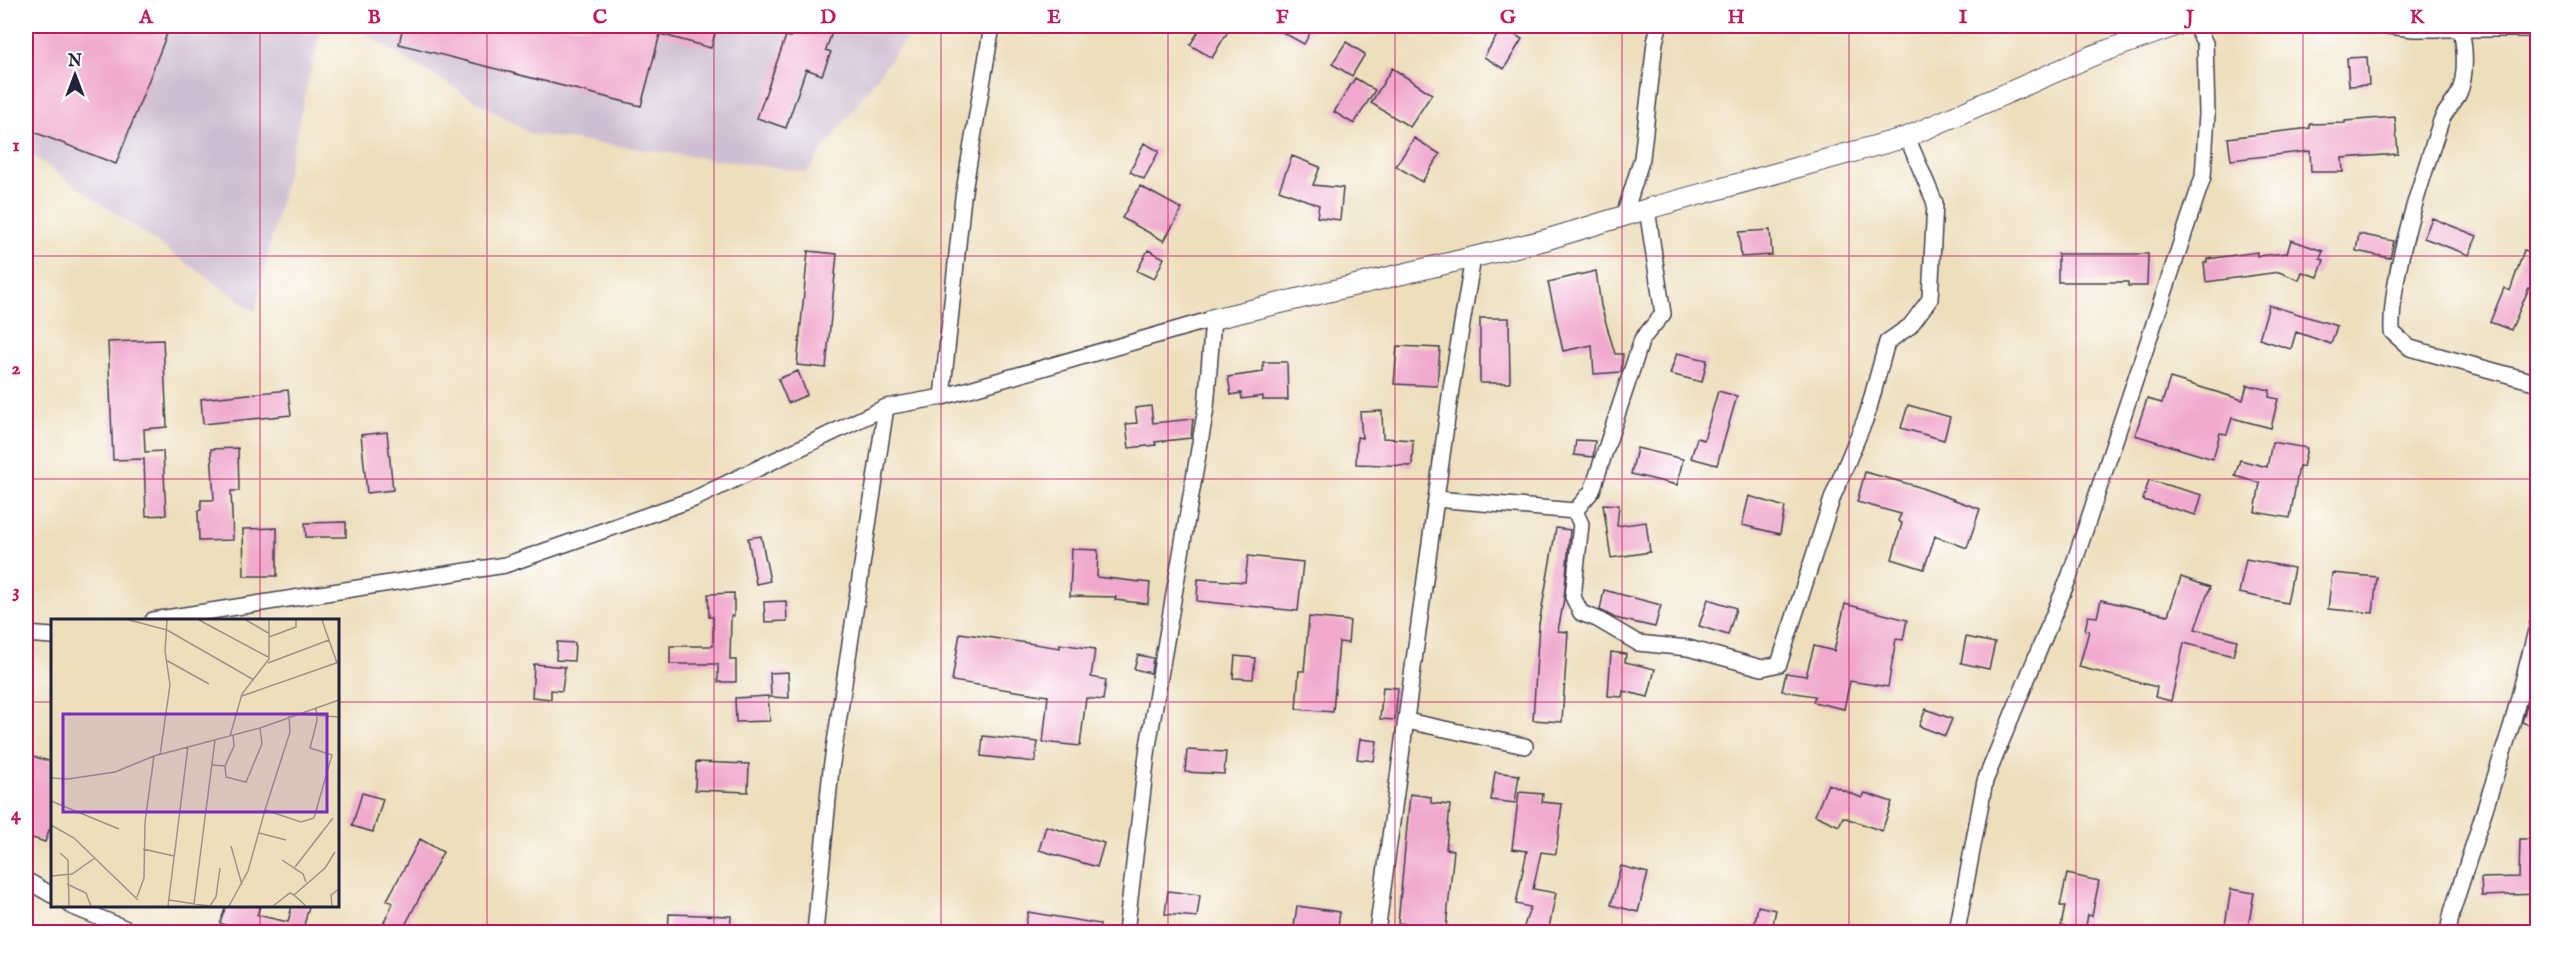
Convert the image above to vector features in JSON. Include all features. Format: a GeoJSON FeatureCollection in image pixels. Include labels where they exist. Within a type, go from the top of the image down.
{"type":"FeatureCollection","features":[{"type":"Feature","properties":{"kind":"street"},"geometry":{"type":"LineString","coordinates":[[942,397],[963,197],[992,26]]}},
{"type":"Feature","properties":{"kind":"street"},"geometry":{"type":"LineString","coordinates":[[1624,216],[1642,158],[1655,42],[1659,26]]}},
{"type":"Feature","properties":{"kind":"street"},"geometry":{"type":"LineString","coordinates":[[166,619],[506,565],[694,500],[886,406],[942,397],[1213,319],[1545,240],[1647,209],[1907,137],[2094,56],[2175,26]]}},
{"type":"Feature","properties":{"kind":"street"},"geometry":{"type":"LineString","coordinates":[[1958,932],[1985,781],[2070,574],[2203,177],[2207,114],[2205,43],[2195,26]]}},
{"type":"Feature","properties":{"kind":"street"},"geometry":{"type":"LineString","coordinates":[[2388,26],[2414,29],[2460,27],[2538,29]]}},
{"type":"Feature","properties":{"kind":"street"},"geometry":{"type":"LineString","coordinates":[[2460,27],[2464,69],[2459,93],[2441,120],[2408,235],[2391,309],[2392,332],[2410,348],[2538,383]]}},
{"type":"Feature","properties":{"kind":"street"},"geometry":{"type":"LineString","coordinates":[[1575,511],[1581,524],[1573,597],[1581,612],[1638,643],[1688,648],[1762,668],[1779,664],[1833,496],[1867,415],[1887,342],[1910,326],[1930,299],[1935,203],[1907,137]]}},
{"type":"Feature","properties":{"kind":"street"},"geometry":{"type":"LineString","coordinates":[[1575,511],[1592,491],[1642,339],[1663,314],[1647,209]]}},
{"type":"Feature","properties":{"kind":"street"},"geometry":{"type":"LineString","coordinates":[[1377,933],[1436,499],[1473,258]]}},
{"type":"Feature","properties":{"kind":"street"},"geometry":{"type":"LineString","coordinates":[[1126,933],[1148,746],[1206,408],[1213,319]]}},
{"type":"Feature","properties":{"kind":"street"},"geometry":{"type":"LineString","coordinates":[[815,933],[831,769],[886,406]]}},
{"type":"Feature","properties":{"kind":"street"},"geometry":{"type":"LineString","coordinates":[[1436,499],[1575,511]]}},
{"type":"Feature","properties":{"kind":"street"},"geometry":{"type":"LineString","coordinates":[[2448,933],[2452,912],[2512,724],[2538,623]]}},
{"type":"Feature","properties":{"kind":"street"},"geometry":{"type":"LineString","coordinates":[[26,634],[51,636]]}},
{"type":"Feature","properties":{"kind":"street"},"geometry":{"type":"LineString","coordinates":[[1407,721],[1525,746]]}},
{"type":"Feature","properties":{"kind":"street"},"geometry":{"type":"LineString","coordinates":[[26,880],[51,894]]}},
{"type":"Feature","properties":{"kind":"street"},"geometry":{"type":"LineString","coordinates":[[73,907],[134,933]]}},
{"type":"Feature","properties":{"kind":"shaded area"},"geometry":{"type":"Polygon","coordinates":[[[26,26],[321,26],[255,311],[26,151],[26,26]]]}},
{"type":"Feature","properties":{"kind":"shaded area"},"geometry":{"type":"Polygon","coordinates":[[[352,26],[915,26],[807,172],[531,134],[352,26]]]}},
{"type":"Feature","properties":{"kind":"building"},"geometry":{"type":"Polygon","coordinates":[[[26,26],[170,26],[116,164],[26,129],[26,26]]]}},
{"type":"Feature","properties":{"kind":"building"},"geometry":{"type":"Polygon","coordinates":[[[403,26],[717,26],[711,48],[660,34],[641,106],[399,44],[403,26]]]}},
{"type":"Feature","properties":{"kind":"building"},"geometry":{"type":"Polygon","coordinates":[[[794,26],[834,26],[826,50],[831,52],[822,75],[806,69],[786,128],[757,118],[786,36],[790,37],[794,26]]]}},
{"type":"Feature","properties":{"kind":"building"},"geometry":{"type":"Polygon","coordinates":[[[1202,26],[1231,26],[1212,58],[1190,45],[1202,26]]]}},
{"type":"Feature","properties":{"kind":"building"},"geometry":{"type":"Polygon","coordinates":[[[1271,26],[1314,26],[1304,44],[1271,26]]]}},
{"type":"Feature","properties":{"kind":"building"},"geometry":{"type":"Polygon","coordinates":[[[1502,27],[1522,39],[1504,69],[1484,57],[1502,27]]]}},
{"type":"Feature","properties":{"kind":"building"},"geometry":{"type":"Polygon","coordinates":[[[1346,42],[1365,54],[1352,76],[1332,64],[1346,42]]]}},
{"type":"Feature","properties":{"kind":"building"},"geometry":{"type":"Polygon","coordinates":[[[2367,57],[2369,85],[2349,86],[2347,58],[2367,57]]]}},
{"type":"Feature","properties":{"kind":"building"},"geometry":{"type":"Polygon","coordinates":[[[1392,68],[1432,94],[1410,127],[1371,103],[1392,68]]]}},
{"type":"Feature","properties":{"kind":"building"},"geometry":{"type":"Polygon","coordinates":[[[1355,78],[1375,90],[1354,124],[1334,112],[1355,78]]]}},
{"type":"Feature","properties":{"kind":"building"},"geometry":{"type":"Polygon","coordinates":[[[2395,117],[2398,154],[2342,158],[2343,172],[2311,172],[2310,151],[2231,160],[2228,138],[2310,128],[2310,124],[2345,123],[2345,121],[2395,117]]]}},
{"type":"Feature","properties":{"kind":"building"},"geometry":{"type":"Polygon","coordinates":[[[1414,138],[1440,154],[1422,182],[1396,166],[1414,138]]]}},
{"type":"Feature","properties":{"kind":"building"},"geometry":{"type":"Polygon","coordinates":[[[1144,143],[1159,151],[1144,179],[1130,172],[1144,143]]]}},
{"type":"Feature","properties":{"kind":"building"},"geometry":{"type":"Polygon","coordinates":[[[1292,156],[1320,167],[1313,185],[1343,188],[1340,220],[1317,217],[1319,205],[1279,190],[1292,156]]]}},
{"type":"Feature","properties":{"kind":"building"},"geometry":{"type":"Polygon","coordinates":[[[1140,186],[1182,209],[1164,241],[1122,218],[1140,186]]]}},
{"type":"Feature","properties":{"kind":"building"},"geometry":{"type":"Polygon","coordinates":[[[2432,218],[2477,236],[2469,255],[2424,238],[2432,218]]]}},
{"type":"Feature","properties":{"kind":"building"},"geometry":{"type":"Polygon","coordinates":[[[1770,230],[1772,255],[1741,257],[1739,232],[1770,230]]]}},
{"type":"Feature","properties":{"kind":"building"},"geometry":{"type":"Polygon","coordinates":[[[2359,234],[2394,241],[2390,258],[2356,251],[2359,234]]]}},
{"type":"Feature","properties":{"kind":"building"},"geometry":{"type":"Polygon","coordinates":[[[2291,240],[2323,251],[2320,259],[2324,260],[2318,277],[2302,272],[2299,280],[2279,272],[2206,282],[2204,263],[2207,259],[2257,252],[2257,256],[2287,253],[2291,240]]]}},
{"type":"Feature","properties":{"kind":"building"},"geometry":{"type":"Polygon","coordinates":[[[1148,250],[1164,258],[1154,279],[1137,271],[1148,250]]]}},
{"type":"Feature","properties":{"kind":"building"},"geometry":{"type":"Polygon","coordinates":[[[2524,250],[2538,254],[2538,277],[2533,290],[2529,288],[2511,330],[2490,322],[2504,288],[2510,291],[2524,250]]]}},
{"type":"Feature","properties":{"kind":"building"},"geometry":{"type":"Polygon","coordinates":[[[808,251],[837,254],[826,368],[797,365],[808,251]]]}},
{"type":"Feature","properties":{"kind":"building"},"geometry":{"type":"Polygon","coordinates":[[[2058,254],[2148,254],[2147,286],[2128,286],[2128,282],[2058,282],[2058,254]]]}},
{"type":"Feature","properties":{"kind":"building"},"geometry":{"type":"Polygon","coordinates":[[[1596,271],[1601,306],[1615,354],[1623,354],[1621,372],[1594,374],[1592,345],[1563,351],[1548,282],[1596,271]]]}},
{"type":"Feature","properties":{"kind":"building"},"geometry":{"type":"Polygon","coordinates":[[[2269,305],[2337,326],[2331,344],[2296,332],[2291,349],[2259,339],[2269,305]]]}},
{"type":"Feature","properties":{"kind":"building"},"geometry":{"type":"Polygon","coordinates":[[[1480,318],[1509,318],[1510,383],[1480,383],[1480,318]]]}},
{"type":"Feature","properties":{"kind":"building"},"geometry":{"type":"Polygon","coordinates":[[[163,340],[167,427],[144,429],[145,452],[163,451],[166,515],[146,516],[144,459],[113,460],[108,342],[163,340]]]}},
{"type":"Feature","properties":{"kind":"building"},"geometry":{"type":"Polygon","coordinates":[[[1397,346],[1440,348],[1437,386],[1394,384],[1397,346]]]}},
{"type":"Feature","properties":{"kind":"building"},"geometry":{"type":"Polygon","coordinates":[[[1677,353],[1707,360],[1702,382],[1670,374],[1677,353]]]}},
{"type":"Feature","properties":{"kind":"building"},"geometry":{"type":"Polygon","coordinates":[[[1263,362],[1287,362],[1288,400],[1263,400],[1263,396],[1242,399],[1241,393],[1231,395],[1228,377],[1263,372],[1263,362]]]}},
{"type":"Feature","properties":{"kind":"building"},"geometry":{"type":"Polygon","coordinates":[[[798,371],[807,395],[788,403],[778,379],[798,371]]]}},
{"type":"Feature","properties":{"kind":"building"},"geometry":{"type":"Polygon","coordinates":[[[2170,378],[2243,400],[2247,385],[2270,390],[2269,397],[2278,399],[2271,428],[2232,418],[2227,434],[2220,433],[2213,459],[2135,435],[2147,399],[2162,403],[2170,378]]]}},
{"type":"Feature","properties":{"kind":"building"},"geometry":{"type":"Polygon","coordinates":[[[288,390],[291,415],[203,424],[201,399],[288,390]]]}},
{"type":"Feature","properties":{"kind":"building"},"geometry":{"type":"Polygon","coordinates":[[[1718,391],[1737,396],[1717,465],[1691,458],[1697,438],[1704,440],[1718,391]]]}},
{"type":"Feature","properties":{"kind":"building"},"geometry":{"type":"Polygon","coordinates":[[[1908,405],[1950,417],[1944,440],[1901,428],[1908,405]]]}},
{"type":"Feature","properties":{"kind":"building"},"geometry":{"type":"Polygon","coordinates":[[[1151,406],[1153,423],[1193,419],[1191,438],[1129,448],[1126,424],[1137,423],[1135,408],[1151,406]]]}},
{"type":"Feature","properties":{"kind":"building"},"geometry":{"type":"Polygon","coordinates":[[[1382,411],[1383,438],[1413,440],[1412,466],[1356,464],[1357,437],[1362,438],[1360,412],[1382,411]]]}},
{"type":"Feature","properties":{"kind":"building"},"geometry":{"type":"Polygon","coordinates":[[[387,432],[393,490],[367,493],[361,435],[387,432]]]}},
{"type":"Feature","properties":{"kind":"building"},"geometry":{"type":"Polygon","coordinates":[[[1576,440],[1595,441],[1593,457],[1574,455],[1576,440]]]}},
{"type":"Feature","properties":{"kind":"building"},"geometry":{"type":"Polygon","coordinates":[[[2272,442],[2307,448],[2303,467],[2299,466],[2290,518],[2255,512],[2260,483],[2235,476],[2240,460],[2267,467],[2272,442]]]}},
{"type":"Feature","properties":{"kind":"building"},"geometry":{"type":"Polygon","coordinates":[[[238,448],[239,491],[231,491],[233,540],[199,541],[198,511],[201,510],[201,500],[214,500],[211,449],[238,448]]]}},
{"type":"Feature","properties":{"kind":"building"},"geometry":{"type":"Polygon","coordinates":[[[1637,448],[1683,459],[1677,485],[1631,474],[1637,448]]]}},
{"type":"Feature","properties":{"kind":"building"},"geometry":{"type":"Polygon","coordinates":[[[1865,472],[1916,486],[1980,509],[1967,548],[1935,536],[1924,569],[1892,559],[1902,523],[1898,521],[1901,514],[1857,502],[1865,472]]]}},
{"type":"Feature","properties":{"kind":"building"},"geometry":{"type":"Polygon","coordinates":[[[2149,480],[2202,495],[2196,515],[2143,500],[2149,480]]]}},
{"type":"Feature","properties":{"kind":"building"},"geometry":{"type":"Polygon","coordinates":[[[1749,496],[1785,507],[1780,534],[1742,525],[1749,496]]]}},
{"type":"Feature","properties":{"kind":"building"},"geometry":{"type":"Polygon","coordinates":[[[1603,504],[1619,505],[1617,526],[1646,522],[1650,552],[1611,558],[1603,504]]]}},
{"type":"Feature","properties":{"kind":"building"},"geometry":{"type":"Polygon","coordinates":[[[346,522],[346,537],[306,537],[305,523],[346,522]]]}},
{"type":"Feature","properties":{"kind":"building"},"geometry":{"type":"Polygon","coordinates":[[[277,528],[277,576],[244,576],[243,529],[277,528]]]}},
{"type":"Feature","properties":{"kind":"building"},"geometry":{"type":"Polygon","coordinates":[[[1556,528],[1570,530],[1564,599],[1558,631],[1568,632],[1562,722],[1533,720],[1539,624],[1556,528]]]}},
{"type":"Feature","properties":{"kind":"building"},"geometry":{"type":"Polygon","coordinates":[[[761,536],[770,581],[756,584],[748,538],[761,536]]]}},
{"type":"Feature","properties":{"kind":"building"},"geometry":{"type":"Polygon","coordinates":[[[1072,549],[1098,550],[1097,577],[1150,583],[1148,604],[1115,600],[1116,597],[1070,596],[1072,549]]]}},
{"type":"Feature","properties":{"kind":"building"},"geometry":{"type":"Polygon","coordinates":[[[1248,556],[1303,562],[1298,611],[1197,601],[1198,579],[1245,582],[1248,556]]]}},
{"type":"Feature","properties":{"kind":"building"},"geometry":{"type":"Polygon","coordinates":[[[2246,559],[2294,568],[2287,603],[2239,593],[2246,559]]]}},
{"type":"Feature","properties":{"kind":"building"},"geometry":{"type":"Polygon","coordinates":[[[2332,573],[2377,577],[2373,613],[2328,609],[2332,573]]]}},
{"type":"Feature","properties":{"kind":"building"},"geometry":{"type":"Polygon","coordinates":[[[2181,577],[2210,587],[2195,629],[2237,640],[2233,656],[2184,643],[2171,701],[2155,697],[2157,687],[2079,667],[2089,631],[2085,630],[2088,616],[2097,617],[2101,600],[2168,615],[2181,577]]]}},
{"type":"Feature","properties":{"kind":"building"},"geometry":{"type":"Polygon","coordinates":[[[1604,590],[1661,605],[1655,627],[1615,618],[1600,610],[1604,590]]]}},
{"type":"Feature","properties":{"kind":"building"},"geometry":{"type":"Polygon","coordinates":[[[734,593],[730,660],[736,660],[736,682],[718,682],[718,664],[670,664],[670,646],[713,646],[713,617],[709,617],[708,594],[734,593]]]}},
{"type":"Feature","properties":{"kind":"building"},"geometry":{"type":"Polygon","coordinates":[[[1708,599],[1736,608],[1728,635],[1699,626],[1708,599]]]}},
{"type":"Feature","properties":{"kind":"building"},"geometry":{"type":"Polygon","coordinates":[[[786,601],[787,621],[765,622],[764,602],[786,601]]]}},
{"type":"Feature","properties":{"kind":"building"},"geometry":{"type":"Polygon","coordinates":[[[1845,604],[1907,620],[1903,640],[1896,639],[1888,687],[1850,681],[1844,709],[1813,702],[1815,696],[1782,691],[1786,673],[1806,676],[1814,646],[1834,651],[1845,604]]]}},
{"type":"Feature","properties":{"kind":"building"},"geometry":{"type":"Polygon","coordinates":[[[1309,617],[1350,621],[1348,643],[1339,642],[1333,712],[1296,709],[1299,671],[1304,671],[1309,617]]]}},
{"type":"Feature","properties":{"kind":"building"},"geometry":{"type":"Polygon","coordinates":[[[960,633],[1060,648],[1060,644],[1095,649],[1091,677],[1106,680],[1103,700],[1086,698],[1080,746],[1043,742],[1048,696],[952,681],[960,633]]]}},
{"type":"Feature","properties":{"kind":"building"},"geometry":{"type":"Polygon","coordinates":[[[1966,637],[1995,643],[1989,669],[1961,663],[1966,637]]]}},
{"type":"Feature","properties":{"kind":"building"},"geometry":{"type":"Polygon","coordinates":[[[557,642],[575,643],[574,661],[556,660],[557,642]]]}},
{"type":"Feature","properties":{"kind":"building"},"geometry":{"type":"Polygon","coordinates":[[[1611,652],[1626,654],[1625,662],[1655,669],[1648,697],[1623,691],[1622,697],[1608,696],[1611,652]]]}},
{"type":"Feature","properties":{"kind":"building"},"geometry":{"type":"Polygon","coordinates":[[[1138,655],[1153,658],[1151,673],[1134,669],[1138,655]]]}},
{"type":"Feature","properties":{"kind":"building"},"geometry":{"type":"Polygon","coordinates":[[[1235,656],[1255,658],[1253,679],[1233,678],[1235,656]]]}},
{"type":"Feature","properties":{"kind":"building"},"geometry":{"type":"Polygon","coordinates":[[[534,664],[565,667],[562,691],[551,690],[551,699],[532,697],[534,664]]]}},
{"type":"Feature","properties":{"kind":"building"},"geometry":{"type":"Polygon","coordinates":[[[788,672],[789,698],[771,697],[770,673],[788,672]]]}},
{"type":"Feature","properties":{"kind":"building"},"geometry":{"type":"Polygon","coordinates":[[[1383,687],[1398,688],[1395,720],[1380,719],[1383,687]]]}},
{"type":"Feature","properties":{"kind":"building"},"geometry":{"type":"Polygon","coordinates":[[[768,696],[770,721],[736,722],[735,698],[768,696]]]}},
{"type":"Feature","properties":{"kind":"building"},"geometry":{"type":"Polygon","coordinates":[[[2527,705],[2538,709],[2538,729],[2522,722],[2527,705]]]}},
{"type":"Feature","properties":{"kind":"building"},"geometry":{"type":"Polygon","coordinates":[[[1926,709],[1952,719],[1945,736],[1919,726],[1926,709]]]}},
{"type":"Feature","properties":{"kind":"building"},"geometry":{"type":"Polygon","coordinates":[[[983,736],[1038,742],[1035,762],[981,756],[983,736]]]}},
{"type":"Feature","properties":{"kind":"building"},"geometry":{"type":"Polygon","coordinates":[[[1360,739],[1377,741],[1374,761],[1357,759],[1360,739]]]}},
{"type":"Feature","properties":{"kind":"building"},"geometry":{"type":"Polygon","coordinates":[[[1187,750],[1226,752],[1224,774],[1185,772],[1187,750]]]}},
{"type":"Feature","properties":{"kind":"building"},"geometry":{"type":"Polygon","coordinates":[[[26,754],[51,762],[51,831],[49,830],[45,842],[26,836],[26,754]]]}},
{"type":"Feature","properties":{"kind":"building"},"geometry":{"type":"Polygon","coordinates":[[[696,762],[749,764],[748,792],[695,790],[696,762]]]}},
{"type":"Feature","properties":{"kind":"building"},"geometry":{"type":"Polygon","coordinates":[[[1495,772],[1519,775],[1515,803],[1491,800],[1495,772]]]}},
{"type":"Feature","properties":{"kind":"building"},"geometry":{"type":"Polygon","coordinates":[[[1828,784],[1862,798],[1865,793],[1892,802],[1882,831],[1843,817],[1839,826],[1815,815],[1828,784]]]}},
{"type":"Feature","properties":{"kind":"building"},"geometry":{"type":"Polygon","coordinates":[[[1519,792],[1543,794],[1542,802],[1562,804],[1556,854],[1541,852],[1533,889],[1556,893],[1548,933],[1522,933],[1530,907],[1516,904],[1527,851],[1512,849],[1519,792]]]}},
{"type":"Feature","properties":{"kind":"building"},"geometry":{"type":"Polygon","coordinates":[[[362,793],[383,799],[373,832],[352,826],[362,793]]]}},
{"type":"Feature","properties":{"kind":"building"},"geometry":{"type":"Polygon","coordinates":[[[1410,794],[1431,797],[1431,803],[1450,805],[1446,849],[1454,850],[1446,928],[1398,923],[1410,794]]]}},
{"type":"Feature","properties":{"kind":"building"},"geometry":{"type":"Polygon","coordinates":[[[1046,826],[1104,843],[1097,867],[1039,850],[1046,826]]]}},
{"type":"Feature","properties":{"kind":"building"},"geometry":{"type":"Polygon","coordinates":[[[420,839],[443,852],[401,933],[379,933],[393,903],[387,900],[420,839]]]}},
{"type":"Feature","properties":{"kind":"building"},"geometry":{"type":"Polygon","coordinates":[[[2520,839],[2536,839],[2534,877],[2538,877],[2538,894],[2482,896],[2481,878],[2519,877],[2520,839]]]}},
{"type":"Feature","properties":{"kind":"building"},"geometry":{"type":"Polygon","coordinates":[[[1621,866],[1648,873],[1638,912],[1611,905],[1621,866]]]}},
{"type":"Feature","properties":{"kind":"building"},"geometry":{"type":"Polygon","coordinates":[[[2067,874],[2099,881],[2092,916],[2088,915],[2085,931],[2061,926],[2065,906],[2060,906],[2067,874]]]}},
{"type":"Feature","properties":{"kind":"building"},"geometry":{"type":"Polygon","coordinates":[[[2231,889],[2254,893],[2248,928],[2225,925],[2231,889]]]}},
{"type":"Feature","properties":{"kind":"building"},"geometry":{"type":"Polygon","coordinates":[[[1168,891],[1200,895],[1197,917],[1165,914],[1168,891]]]}},
{"type":"Feature","properties":{"kind":"building"},"geometry":{"type":"Polygon","coordinates":[[[1297,906],[1340,912],[1337,933],[1293,933],[1297,906]]]}},
{"type":"Feature","properties":{"kind":"building"},"geometry":{"type":"Polygon","coordinates":[[[1758,906],[1776,910],[1771,933],[1753,933],[1758,906]]]}},
{"type":"Feature","properties":{"kind":"building"},"geometry":{"type":"Polygon","coordinates":[[[226,907],[260,907],[257,915],[288,922],[292,907],[309,907],[304,926],[306,933],[247,933],[220,923],[226,907]]]}},
{"type":"Feature","properties":{"kind":"building"},"geometry":{"type":"Polygon","coordinates":[[[1028,912],[1100,924],[1099,933],[1024,933],[1028,912]]]}},
{"type":"Feature","properties":{"kind":"building"},"geometry":{"type":"Polygon","coordinates":[[[669,914],[731,916],[730,933],[668,933],[669,914]]]}}]}
